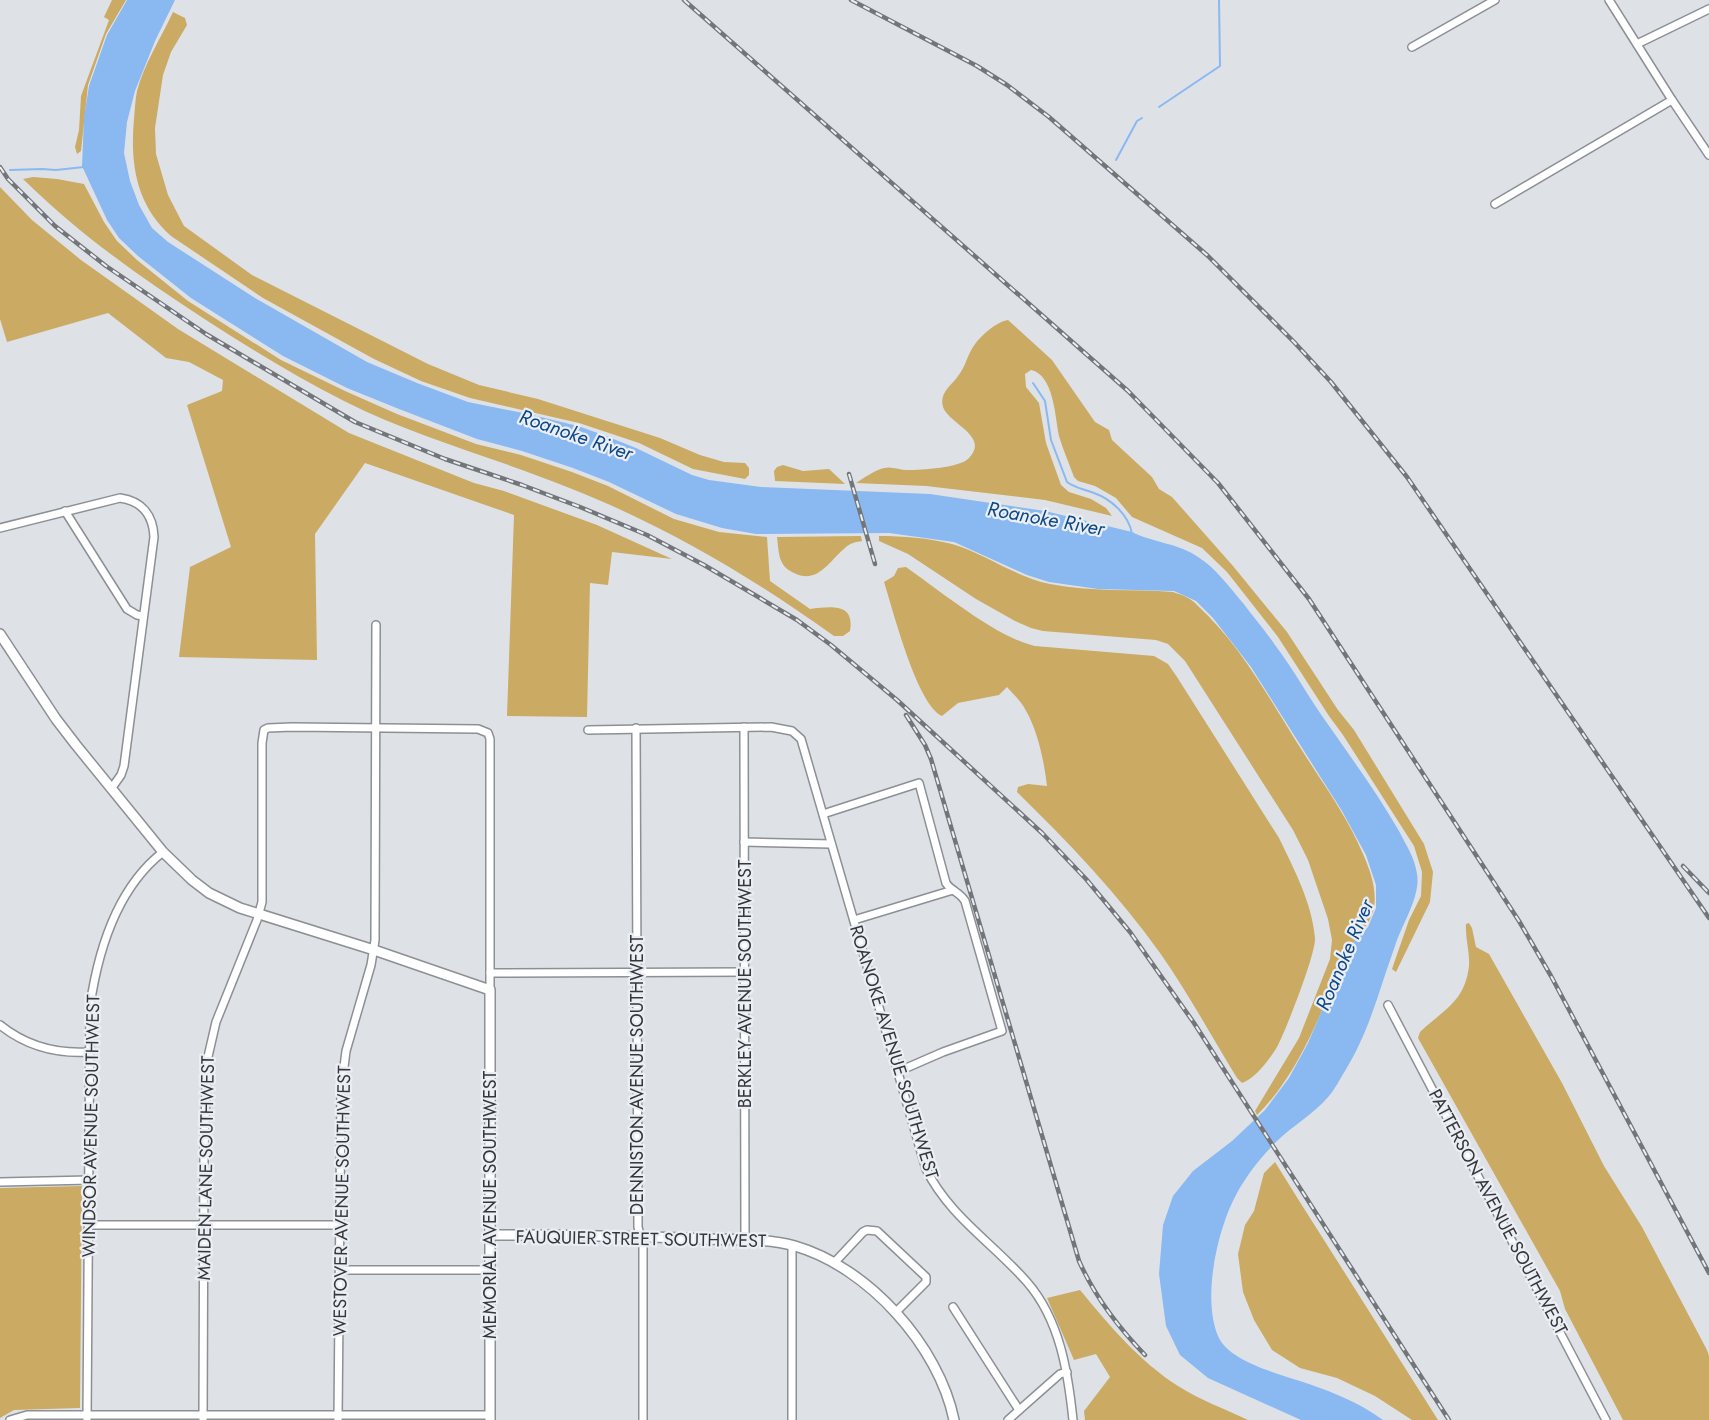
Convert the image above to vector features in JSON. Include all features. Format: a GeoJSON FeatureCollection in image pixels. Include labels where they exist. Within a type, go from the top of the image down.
{"type":"FeatureCollection","features":[{"type":"Feature","properties":{"kind":"street"},"geometry":{"type":"LineString","coordinates":[[1412,47],[1495,0]]}},
{"type":"Feature","properties":{"kind":"street"},"geometry":{"type":"LineString","coordinates":[[1609,0],[1709,155]]}},
{"type":"Feature","properties":{"kind":"street"},"geometry":{"type":"LineString","coordinates":[[1637,44],[1709,9]]}},
{"type":"Feature","properties":{"kind":"street"},"geometry":{"type":"LineString","coordinates":[[1495,204],[1672,100]]}},
{"type":"Feature","properties":{"kind":"street"},"geometry":{"type":"LineString","coordinates":[[0,528],[120,498],[129,499],[142,506],[151,520],[153,528],[147,586],[124,766],[121,775],[111,789]]}},
{"type":"Feature","properties":{"kind":"street"},"geometry":{"type":"LineString","coordinates":[[64,511],[128,609],[143,616]]}},
{"type":"Feature","properties":{"kind":"street","name":"WESTOVER AVENUE SOUTHWEST"},"geometry":{"type":"LineString","coordinates":[[338,1417],[342,1079],[346,1051],[374,950],[375,626]]}},
{"type":"Feature","properties":{"kind":"street"},"geometry":{"type":"LineString","coordinates":[[0,634],[56,719],[111,789],[176,866],[209,893],[232,905],[490,990],[490,745],[488,733],[478,729],[375,729]]}},
{"type":"Feature","properties":{"kind":"street","name":"BERKLEY AVENUE SOUTHWEST"},"geometry":{"type":"LineString","coordinates":[[744,727],[745,1241]]}},
{"type":"Feature","properties":{"kind":"street","name":"MAIDEN LANE SOUTHWEST"},"geometry":{"type":"LineString","coordinates":[[203,1417],[205,1082],[210,1038],[260,914],[262,896],[262,733],[268,728],[375,729]]}},
{"type":"Feature","properties":{"kind":"street","name":"DENNISTON AVENUE SOUTHWEST"},"geometry":{"type":"LineString","coordinates":[[636,728],[638,1227],[642,1237],[644,1283],[643,1420]]}},
{"type":"Feature","properties":{"kind":"street","name":"ROANOKE AVENUE SOUTHWEST"},"geometry":{"type":"LineString","coordinates":[[588,730],[785,728],[797,735],[803,743],[926,1169],[946,1203],[1036,1293],[1060,1346],[1067,1372],[1073,1420]]}},
{"type":"Feature","properties":{"kind":"street"},"geometry":{"type":"LineString","coordinates":[[823,814],[919,783],[946,883],[965,900],[1002,1031],[943,1052],[897,1072]]}},
{"type":"Feature","properties":{"kind":"street"},"geometry":{"type":"LineString","coordinates":[[744,842],[831,844]]}},
{"type":"Feature","properties":{"kind":"street","name":"WINDSOR AVENUE SOUTHWEST"},"geometry":{"type":"LineString","coordinates":[[87,1417],[90,1006],[94,981],[106,938],[123,901],[148,866],[163,852]]}},
{"type":"Feature","properties":{"kind":"street"},"geometry":{"type":"LineString","coordinates":[[854,920],[953,890]]}},
{"type":"Feature","properties":{"kind":"street"},"geometry":{"type":"LineString","coordinates":[[490,973],[745,972]]}},
{"type":"Feature","properties":{"kind":"street","name":"MEMORIAL AVENUE SOUTHWEST"},"geometry":{"type":"LineString","coordinates":[[490,990],[490,1417]]}},
{"type":"Feature","properties":{"kind":"street","name":"PATTERSON AVENUE SOUTHWEST"},"geometry":{"type":"LineString","coordinates":[[1388,1005],[1606,1420]]}},
{"type":"Feature","properties":{"kind":"street"},"geometry":{"type":"LineString","coordinates":[[0,1025],[21,1040],[33,1045],[61,1052],[89,1052]]}},
{"type":"Feature","properties":{"kind":"street"},"geometry":{"type":"LineString","coordinates":[[0,1182],[90,1180]]}},
{"type":"Feature","properties":{"kind":"street"},"geometry":{"type":"LineString","coordinates":[[89,1226],[340,1225]]}},
{"type":"Feature","properties":{"kind":"street"},"geometry":{"type":"LineString","coordinates":[[834,1263],[862,1232],[867,1230],[877,1232],[927,1277],[926,1282],[895,1313]]}},
{"type":"Feature","properties":{"kind":"street","name":"FAUQUIER STREET SOUTHWEST"},"geometry":{"type":"LineString","coordinates":[[490,1235],[591,1235],[774,1242],[792,1245],[834,1263],[873,1289],[895,1313],[933,1364],[942,1382],[954,1420]]}},
{"type":"Feature","properties":{"kind":"street"},"geometry":{"type":"LineString","coordinates":[[792,1245],[792,1420]]}},
{"type":"Feature","properties":{"kind":"street"},"geometry":{"type":"LineString","coordinates":[[340,1270],[491,1270]]}},
{"type":"Feature","properties":{"kind":"street"},"geometry":{"type":"LineString","coordinates":[[953,1307],[1019,1410]]}},
{"type":"Feature","properties":{"kind":"street"},"geometry":{"type":"LineString","coordinates":[[1008,1420],[1060,1374],[1067,1372]]}},
{"type":"Feature","properties":{"kind":"street"},"geometry":{"type":"LineString","coordinates":[[9,1420],[27,1415],[490,1417]]}},
{"type":"Feature","properties":{"kind":"shaded area"},"geometry":{"type":"Polygon","coordinates":[[[112,0],[126,0],[106,34],[88,85],[81,151],[77,154],[75,147],[79,130],[81,96],[109,20],[104,17],[112,0]]]}},
{"type":"Feature","properties":{"kind":"shaded area"},"geometry":{"type":"Polygon","coordinates":[[[173,12],[185,18],[187,25],[171,52],[163,75],[155,128],[156,154],[168,195],[184,226],[252,275],[428,364],[479,385],[538,399],[660,438],[700,455],[724,462],[745,463],[749,468],[749,475],[745,479],[693,469],[639,443],[579,423],[470,398],[421,381],[374,359],[263,298],[171,236],[159,224],[143,197],[135,168],[133,136],[136,98],[140,81],[173,12]]]}},
{"type":"Feature","properties":{"kind":"shaded area"},"geometry":{"type":"Polygon","coordinates":[[[33,177],[84,184],[117,241],[137,260],[188,301],[281,360],[397,414],[476,444],[521,455],[572,472],[608,486],[674,519],[719,532],[767,537],[770,581],[810,609],[833,607],[845,611],[851,622],[850,631],[843,636],[834,636],[740,574],[641,519],[544,478],[400,426],[344,401],[309,382],[206,320],[111,254],[66,219],[23,179],[33,177]]]}},
{"type":"Feature","properties":{"kind":"shaded area"},"geometry":{"type":"Polygon","coordinates":[[[0,187],[32,220],[81,260],[178,329],[349,433],[474,483],[504,491],[597,525],[672,559],[612,552],[608,585],[590,583],[587,717],[507,716],[514,515],[365,463],[315,534],[317,660],[179,657],[190,567],[231,547],[187,405],[222,391],[223,380],[189,362],[166,358],[108,313],[7,342],[0,319],[0,187]]]}},
{"type":"Feature","properties":{"kind":"shaded area"},"geometry":{"type":"Polygon","coordinates":[[[1008,320],[1052,360],[1095,422],[1109,430],[1112,440],[1152,477],[1159,489],[1172,497],[1287,632],[1338,710],[1354,730],[1424,844],[1433,872],[1430,902],[1396,972],[1392,969],[1409,920],[1421,896],[1422,872],[1414,846],[1278,637],[1227,572],[1202,548],[1132,517],[1116,498],[1074,477],[1059,436],[1049,388],[1039,373],[1031,370],[1025,374],[1026,387],[1039,403],[1046,443],[1061,485],[1069,492],[1091,499],[1106,508],[1112,516],[1045,500],[926,486],[856,483],[884,468],[922,470],[940,468],[958,464],[969,458],[975,443],[972,437],[947,413],[943,407],[943,398],[976,343],[993,327],[1008,320]]]}},
{"type":"Feature","properties":{"kind":"shaded area"},"geometry":{"type":"Polygon","coordinates":[[[783,465],[803,471],[829,469],[845,484],[775,481],[774,471],[783,465]]]}},
{"type":"Feature","properties":{"kind":"shaded area"},"geometry":{"type":"Polygon","coordinates":[[[861,536],[862,541],[849,545],[823,570],[810,576],[802,576],[785,567],[780,558],[777,537],[861,536]]]}},
{"type":"Feature","properties":{"kind":"shaded area"},"geometry":{"type":"Polygon","coordinates":[[[879,536],[916,538],[952,544],[1037,581],[1065,587],[1180,594],[1192,600],[1213,621],[1255,675],[1350,828],[1370,873],[1375,900],[1369,922],[1339,964],[1327,999],[1298,1060],[1279,1089],[1257,1115],[1255,1111],[1299,1038],[1330,959],[1332,940],[1328,919],[1308,860],[1293,830],[1185,661],[1168,644],[1156,640],[1043,631],[1031,628],[976,599],[908,554],[879,541],[879,536]]]}},
{"type":"Feature","properties":{"kind":"shaded area"},"geometry":{"type":"Polygon","coordinates":[[[906,567],[986,624],[1020,641],[1035,646],[1154,656],[1168,664],[1177,677],[1279,838],[1302,886],[1313,925],[1315,938],[1311,959],[1287,1025],[1270,1057],[1247,1081],[1242,1083],[1237,1078],[1170,968],[1128,910],[1017,792],[1018,787],[1028,784],[1047,786],[1037,736],[1019,700],[1007,687],[999,695],[958,703],[942,716],[933,708],[915,676],[884,582],[894,576],[898,568],[906,567]]]}},
{"type":"Feature","properties":{"kind":"shaded area"},"geometry":{"type":"Polygon","coordinates":[[[1469,923],[1476,947],[1489,954],[1562,1083],[1604,1166],[1642,1227],[1707,1350],[1709,1356],[1709,1420],[1623,1420],[1565,1309],[1560,1291],[1418,1038],[1420,1032],[1452,1004],[1463,988],[1469,966],[1466,924],[1469,923]]]}},
{"type":"Feature","properties":{"kind":"shaded area"},"geometry":{"type":"Polygon","coordinates":[[[1275,1162],[1438,1420],[1412,1420],[1375,1396],[1337,1378],[1300,1368],[1272,1350],[1254,1320],[1243,1292],[1238,1254],[1245,1225],[1254,1211],[1264,1173],[1275,1162]]]}},
{"type":"Feature","properties":{"kind":"shaded area"},"geometry":{"type":"Polygon","coordinates":[[[82,1186],[80,1408],[14,1410],[0,1418],[0,1188],[82,1186]]]}},
{"type":"Feature","properties":{"kind":"shaded area"},"geometry":{"type":"Polygon","coordinates":[[[1080,1290],[1125,1342],[1164,1376],[1195,1396],[1248,1420],[1085,1420],[1084,1411],[1110,1377],[1096,1354],[1074,1360],[1047,1298],[1080,1290]]]}},
{"type":"Feature","properties":{"kind":"water","name":"Roanoke River"},"geometry":{"type":"Polygon","coordinates":[[[127,0],[175,0],[155,41],[135,91],[127,122],[124,153],[130,181],[139,205],[152,228],[168,242],[255,298],[367,362],[468,402],[578,426],[636,448],[692,475],[709,480],[761,487],[930,494],[1045,511],[1132,532],[1190,552],[1205,561],[1222,578],[1282,655],[1382,803],[1412,857],[1416,868],[1417,883],[1414,901],[1398,937],[1368,1025],[1354,1056],[1323,1102],[1282,1136],[1260,1160],[1241,1186],[1230,1208],[1223,1225],[1214,1264],[1211,1303],[1213,1320],[1218,1336],[1235,1355],[1263,1369],[1345,1398],[1383,1420],[1301,1420],[1208,1378],[1180,1355],[1166,1326],[1159,1274],[1163,1225],[1173,1196],[1193,1171],[1232,1141],[1265,1110],[1289,1078],[1308,1043],[1341,966],[1353,943],[1368,927],[1376,908],[1376,885],[1366,855],[1342,811],[1251,667],[1213,618],[1196,601],[1174,591],[1098,589],[1049,582],[1027,575],[954,542],[889,533],[756,534],[722,528],[676,514],[609,482],[573,468],[477,439],[399,409],[347,388],[283,356],[191,298],[138,256],[119,238],[107,220],[82,166],[84,118],[89,86],[107,35],[127,0]]]}},
{"type":"Feature","properties":{"kind":"waterway"},"geometry":{"type":"LineString","coordinates":[[1159,107],[1220,66],[1219,0]]}},
{"type":"Feature","properties":{"kind":"waterway"},"geometry":{"type":"LineString","coordinates":[[1116,160],[1137,121],[1142,118]]}},
{"type":"Feature","properties":{"kind":"waterway"},"geometry":{"type":"LineString","coordinates":[[10,170],[56,170],[84,167]]}},
{"type":"Feature","properties":{"kind":"waterway"},"geometry":{"type":"LineString","coordinates":[[1033,383],[1045,401],[1051,440],[1067,482],[1113,504],[1127,520],[1132,534]]}},
{"type":"Feature","properties":{"kind":"railway"},"geometry":{"type":"LineString","coordinates":[[684,0],[1128,391],[1218,483],[1309,599],[1519,921],[1551,976],[1709,1273]]}},
{"type":"Feature","properties":{"kind":"railway"},"geometry":{"type":"LineString","coordinates":[[851,0],[977,66],[1007,85],[1049,117],[1208,256],[1294,342],[1331,382],[1407,477],[1709,918]]}},
{"type":"Feature","properties":{"kind":"railway"},"geometry":{"type":"LineString","coordinates":[[0,167],[8,179],[55,226],[106,266],[206,334],[355,422],[445,459],[580,507],[647,535],[704,565],[797,620],[897,700],[1042,833],[1086,879],[1130,932],[1194,1023],[1449,1420]]}},
{"type":"Feature","properties":{"kind":"railway"},"geometry":{"type":"LineString","coordinates":[[849,474],[875,564]]}},
{"type":"Feature","properties":{"kind":"railway"},"geometry":{"type":"LineString","coordinates":[[906,715],[931,759],[1079,1261],[1108,1311],[1145,1355]]}},
{"type":"Feature","properties":{"kind":"railway"},"geometry":{"type":"LineString","coordinates":[[1683,866],[1709,893]]}}]}
